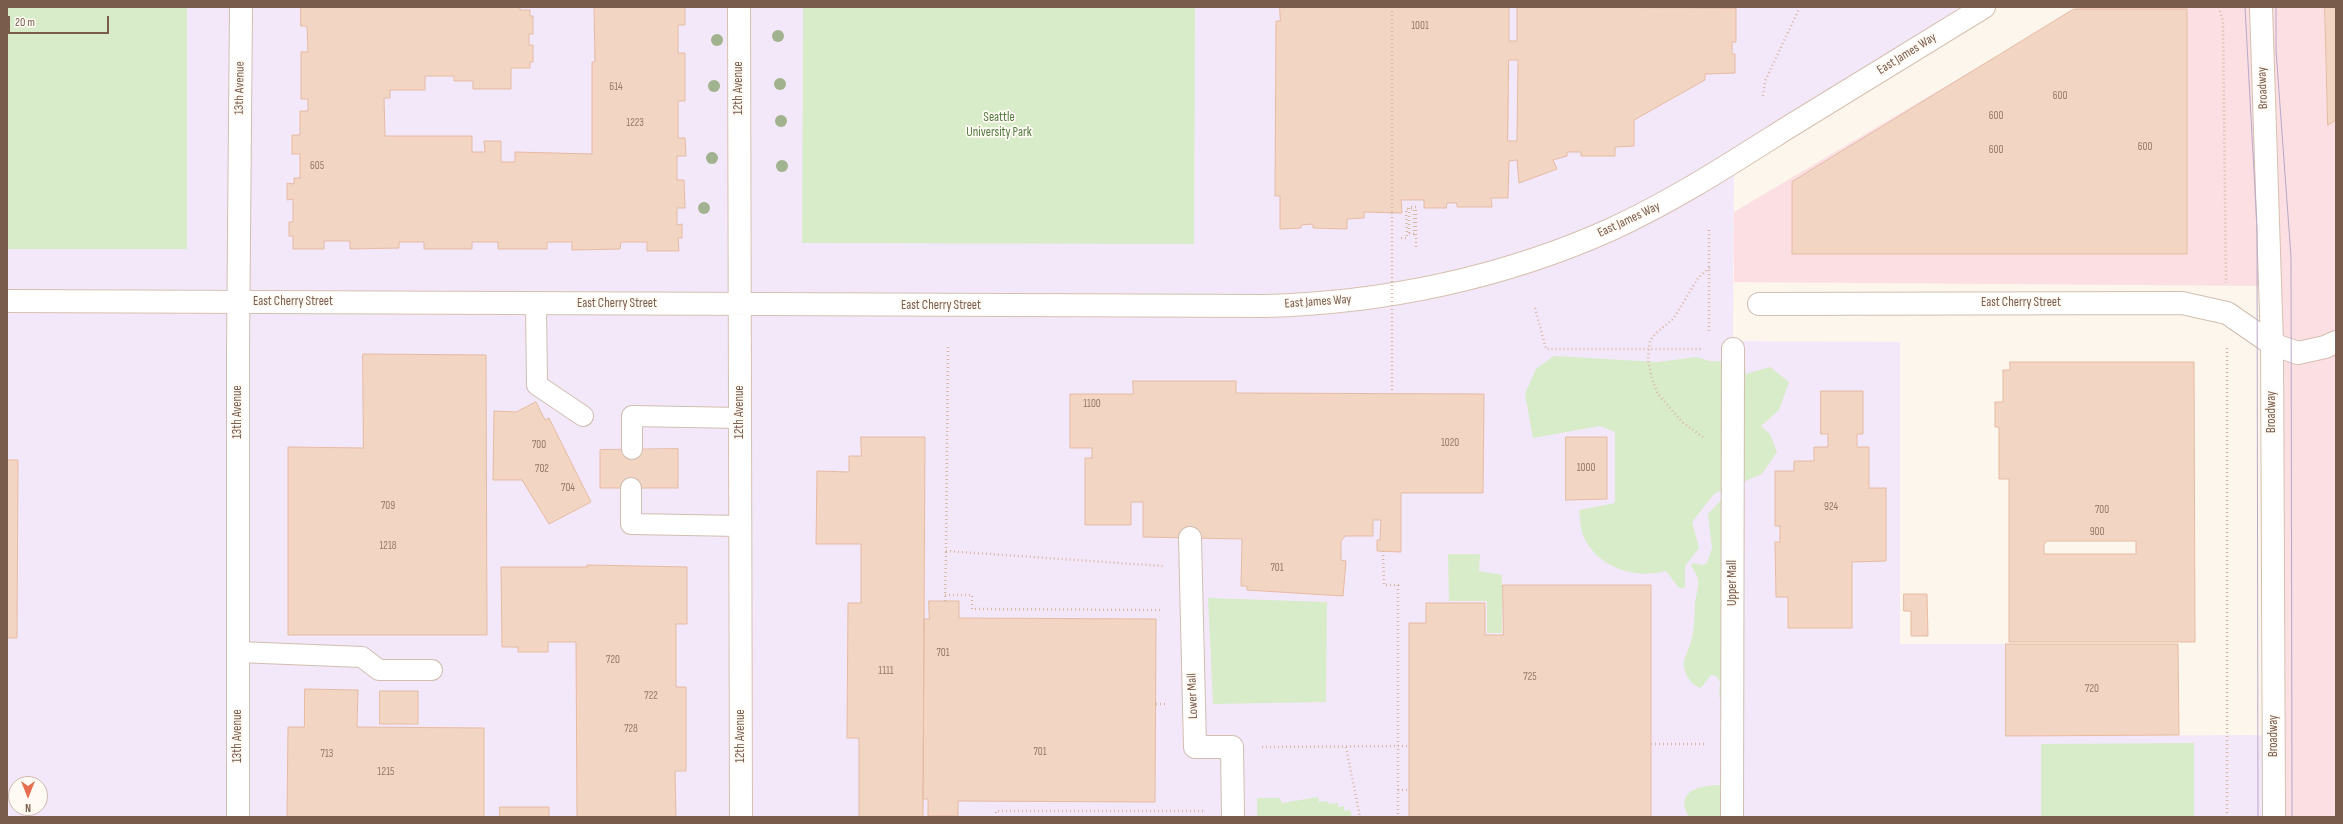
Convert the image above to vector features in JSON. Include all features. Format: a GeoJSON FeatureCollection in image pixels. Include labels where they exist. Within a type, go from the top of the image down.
{"type":"FeatureCollection","features":[{"type":"Feature","properties":{"kind":"main road","name":"13th Avenue"},"geometry":{"type":"LineString","coordinates":[[238,817],[238,302],[241,7]]}},
{"type":"Feature","properties":{"kind":"main road","name":"12th Avenue"},"geometry":{"type":"LineString","coordinates":[[739,7],[741,817]]}},
{"type":"Feature","properties":{"kind":"main road","name":"East James Way"},"geometry":{"type":"LineString","coordinates":[[1228,305],[1319,304],[1399,293],[1506,269],[1566,248],[1611,229],[1686,191],[1984,7]]}},
{"type":"Feature","properties":{"kind":"main road","name":"Broadway"},"geometry":{"type":"LineString","coordinates":[[2261,7],[2272,344],[2274,817]]}},
{"type":"Feature","properties":{"kind":"main road","name":"East Cherry Street"},"geometry":{"type":"LineString","coordinates":[[7,301],[536,304],[1228,305]]}},
{"type":"Feature","properties":{"kind":"main road","name":"East Cherry Street"},"geometry":{"type":"LineString","coordinates":[[1759,304],[2182,303],[2227,313],[2272,344],[2298,352],[2325,348],[2336,342]]}},
{"type":"Feature","properties":{"kind":"main road","name":"Upper Mall"},"geometry":{"type":"LineString","coordinates":[[1726,349],[1734,449],[1732,817]]}},
{"type":"Feature","properties":{"kind":"main road","name":"Lower Mall"},"geometry":{"type":"LineString","coordinates":[[1190,538],[1189,568],[1195,747],[1232,747]]}},
{"type":"Feature","properties":{"kind":"main road"},"geometry":{"type":"LineString","coordinates":[[1232,747],[1233,814]]}},
{"type":"Feature","properties":{"kind":"lane"},"geometry":{"type":"LineString","coordinates":[[536,304],[537,385],[582,416]]}},
{"type":"Feature","properties":{"kind":"lane"},"geometry":{"type":"LineString","coordinates":[[632,450],[632,416],[740,418]]}},
{"type":"Feature","properties":{"kind":"lane"},"geometry":{"type":"LineString","coordinates":[[631,488],[631,524],[740,526]]}},
{"type":"Feature","properties":{"kind":"lane"},"geometry":{"type":"LineString","coordinates":[[238,652],[362,657],[379,670],[432,670]]}},
{"type":"Feature","properties":{"kind":"path"},"geometry":{"type":"LineString","coordinates":[[1392,7],[1392,393]]}},
{"type":"Feature","properties":{"kind":"path"},"geometry":{"type":"LineString","coordinates":[[1763,96],[1766,81],[1800,7]]}},
{"type":"Feature","properties":{"kind":"path"},"geometry":{"type":"LineString","coordinates":[[2220,7],[2223,22],[2226,275]]}},
{"type":"Feature","properties":{"kind":"path"},"geometry":{"type":"LineString","coordinates":[[1401,238],[1407,238],[1406,209],[1414,209],[1414,234],[1409,233],[1409,207],[1416,207],[1416,248]]}},
{"type":"Feature","properties":{"kind":"path"},"geometry":{"type":"LineString","coordinates":[[1709,230],[1709,333],[1726,349]]}},
{"type":"Feature","properties":{"kind":"path"},"geometry":{"type":"LineString","coordinates":[[1710,267],[1698,278],[1674,318],[1656,333],[1650,341],[1648,349],[1649,366],[1658,394],[1682,422],[1705,438],[1734,449]]}},
{"type":"Feature","properties":{"kind":"path"},"geometry":{"type":"LineString","coordinates":[[1535,308],[1546,349],[1726,349]]}},
{"type":"Feature","properties":{"kind":"path"},"geometry":{"type":"LineString","coordinates":[[945,601],[948,347]]}},
{"type":"Feature","properties":{"kind":"path"},"geometry":{"type":"LineString","coordinates":[[2227,381],[2227,817]]}},
{"type":"Feature","properties":{"kind":"path"},"geometry":{"type":"LineString","coordinates":[[946,552],[1189,568]]}},
{"type":"Feature","properties":{"kind":"path"},"geometry":{"type":"LineString","coordinates":[[1383,552],[1384,585],[1398,585],[1398,817]]}},
{"type":"Feature","properties":{"kind":"path"},"geometry":{"type":"LineString","coordinates":[[945,595],[972,595],[972,609],[1166,610],[1166,603]]}},
{"type":"Feature","properties":{"kind":"path"},"geometry":{"type":"LineString","coordinates":[[1651,744],[1733,744]]}},
{"type":"Feature","properties":{"kind":"path"},"geometry":{"type":"LineString","coordinates":[[1232,747],[1409,746]]}},
{"type":"Feature","properties":{"kind":"path"},"geometry":{"type":"LineString","coordinates":[[1346,747],[1360,817]]}},
{"type":"Feature","properties":{"kind":"path"},"geometry":{"type":"LineString","coordinates":[[1398,790],[1409,790]]}},
{"type":"Feature","properties":{"kind":"path"},"geometry":{"type":"LineString","coordinates":[[996,817],[996,811],[1233,814]]}},
{"type":"Feature","properties":{"kind":"shaded area"},"geometry":{"type":"Polygon","coordinates":[[[7,7],[1984,7],[1734,161],[1733,341],[1900,342],[1900,644],[2006,644],[2006,736],[2274,735],[2274,817],[7,817],[7,7]]]}},
{"type":"Feature","properties":{"kind":"shaded area"},"geometry":{"type":"Polygon","coordinates":[[[2079,7],[2336,7],[2336,817],[2272,817],[2266,286],[1734,282],[1734,212],[2079,7]]]}},
{"type":"Feature","properties":{"kind":"green space"},"geometry":{"type":"Polygon","coordinates":[[[7,7],[187,7],[187,249],[7,249],[7,7]]]}},
{"type":"Feature","properties":{"kind":"green space","name":"Seattle University Park"},"geometry":{"type":"Polygon","coordinates":[[[803,7],[1195,7],[1194,244],[802,243],[803,7]]]}},
{"type":"Feature","properties":{"kind":"green space"},"geometry":{"type":"Polygon","coordinates":[[[1554,356],[1658,362],[1696,357],[1710,361],[1743,362],[1746,374],[1770,367],[1789,382],[1779,410],[1761,426],[1770,434],[1777,452],[1762,474],[1714,494],[1692,522],[1699,548],[1685,566],[1685,588],[1679,588],[1666,571],[1641,573],[1628,572],[1616,568],[1595,554],[1587,544],[1580,524],[1579,510],[1615,503],[1615,432],[1600,426],[1533,438],[1525,394],[1536,369],[1554,356]]]}},
{"type":"Feature","properties":{"kind":"green space"},"geometry":{"type":"Polygon","coordinates":[[[1724,497],[1724,699],[1719,697],[1720,682],[1716,676],[1711,675],[1701,688],[1697,687],[1688,678],[1684,669],[1684,661],[1690,646],[1693,631],[1698,584],[1697,576],[1691,566],[1692,563],[1703,565],[1707,563],[1712,548],[1708,514],[1724,497]]]}},
{"type":"Feature","properties":{"kind":"green space"},"geometry":{"type":"Polygon","coordinates":[[[1448,554],[1480,554],[1479,571],[1502,575],[1502,633],[1487,633],[1487,601],[1449,601],[1448,554]]]}},
{"type":"Feature","properties":{"kind":"green space"},"geometry":{"type":"Polygon","coordinates":[[[1208,598],[1327,602],[1326,702],[1213,704],[1208,598]]]}},
{"type":"Feature","properties":{"kind":"green space"},"geometry":{"type":"Polygon","coordinates":[[[2194,743],[2194,817],[2041,817],[2041,744],[2194,743]]]}},
{"type":"Feature","properties":{"kind":"green space"},"geometry":{"type":"Polygon","coordinates":[[[1723,785],[1722,817],[1689,817],[1685,808],[1685,800],[1687,795],[1692,790],[1707,786],[1723,785]]]}},
{"type":"Feature","properties":{"kind":"green space"},"geometry":{"type":"Polygon","coordinates":[[[1318,797],[1319,802],[1327,801],[1329,804],[1338,803],[1338,807],[1344,806],[1344,811],[1350,810],[1352,817],[1257,817],[1257,798],[1280,798],[1282,803],[1318,797]]]}},
{"type":"Feature","properties":{"kind":"building"},"geometry":{"type":"Polygon","coordinates":[[[301,7],[520,7],[520,10],[530,10],[530,16],[533,16],[533,34],[529,34],[529,45],[533,45],[533,62],[530,62],[530,68],[511,68],[511,89],[473,89],[473,81],[454,81],[454,76],[425,76],[425,90],[390,90],[390,98],[384,98],[385,136],[472,136],[472,152],[485,152],[484,141],[501,141],[501,162],[515,162],[515,152],[592,154],[592,62],[595,62],[594,7],[685,7],[685,25],[678,25],[678,53],[685,53],[685,101],[678,101],[678,138],[685,138],[686,156],[677,156],[677,180],[684,180],[685,208],[677,208],[677,225],[682,224],[682,238],[678,238],[679,251],[647,251],[647,242],[621,242],[620,249],[572,250],[572,242],[547,242],[547,249],[498,249],[498,242],[472,242],[472,249],[424,249],[424,242],[399,242],[399,248],[350,249],[350,241],[324,241],[324,249],[293,249],[293,236],[289,236],[289,222],[293,222],[293,199],[287,200],[287,183],[294,184],[294,178],[300,178],[300,154],[292,154],[292,135],[300,135],[300,111],[308,111],[308,99],[301,99],[301,52],[308,52],[307,26],[301,26],[301,7]]]}},
{"type":"Feature","properties":{"kind":"building"},"geometry":{"type":"Polygon","coordinates":[[[1280,7],[1509,7],[1509,41],[1517,41],[1517,7],[1736,8],[1736,42],[1732,42],[1732,54],[1735,54],[1735,73],[1705,74],[1705,80],[1634,120],[1634,146],[1615,147],[1615,156],[1581,156],[1581,152],[1567,152],[1567,156],[1553,160],[1557,169],[1519,183],[1517,160],[1509,161],[1508,198],[1491,198],[1492,207],[1457,207],[1457,203],[1447,203],[1446,208],[1424,208],[1424,200],[1401,200],[1402,213],[1364,212],[1364,218],[1347,219],[1347,229],[1313,228],[1313,224],[1301,225],[1301,228],[1280,229],[1280,196],[1275,196],[1276,21],[1280,21],[1280,7]],[[1509,60],[1508,141],[1517,141],[1518,60],[1509,60]]]}},
{"type":"Feature","properties":{"kind":"building"},"geometry":{"type":"Polygon","coordinates":[[[2325,7],[2336,7],[2336,120],[2328,125],[2325,7]]]}},
{"type":"Feature","properties":{"kind":"building"},"geometry":{"type":"Polygon","coordinates":[[[2074,9],[2187,9],[2187,254],[1792,254],[1792,182],[2074,9]]]}},
{"type":"Feature","properties":{"kind":"building"},"geometry":{"type":"Polygon","coordinates":[[[363,354],[486,355],[487,635],[288,635],[288,447],[363,448],[363,354]]]}},
{"type":"Feature","properties":{"kind":"building"},"geometry":{"type":"Polygon","coordinates":[[[2010,362],[2194,362],[2195,642],[2009,642],[2009,479],[1999,479],[1999,427],[1995,427],[1995,402],[2003,402],[2003,370],[2010,370],[2010,362]],[[2047,541],[2044,545],[2044,554],[2136,554],[2136,541],[2047,541]]]}},
{"type":"Feature","properties":{"kind":"building"},"geometry":{"type":"Polygon","coordinates":[[[1133,381],[1236,381],[1236,393],[1484,394],[1483,493],[1401,493],[1401,552],[1377,551],[1377,540],[1380,540],[1381,520],[1373,520],[1373,536],[1345,536],[1341,541],[1341,560],[1346,561],[1343,596],[1247,590],[1247,586],[1241,586],[1242,539],[1143,537],[1143,502],[1131,502],[1131,525],[1085,525],[1085,458],[1092,458],[1092,448],[1070,448],[1070,394],[1133,394],[1133,381]]]}},
{"type":"Feature","properties":{"kind":"building"},"geometry":{"type":"Polygon","coordinates":[[[1821,391],[1863,391],[1863,434],[1857,434],[1857,447],[1869,447],[1869,488],[1886,488],[1886,561],[1852,562],[1852,628],[1788,628],[1788,597],[1776,597],[1775,542],[1780,542],[1780,526],[1775,526],[1775,471],[1794,471],[1794,461],[1814,461],[1814,447],[1828,447],[1828,434],[1821,434],[1821,391]]]}},
{"type":"Feature","properties":{"kind":"building"},"geometry":{"type":"Polygon","coordinates":[[[536,402],[545,420],[549,418],[591,502],[549,524],[522,480],[493,480],[494,411],[516,412],[536,402]]]}},
{"type":"Feature","properties":{"kind":"building"},"geometry":{"type":"Polygon","coordinates":[[[861,437],[925,437],[923,817],[859,817],[859,738],[847,738],[848,603],[861,603],[861,544],[816,544],[817,471],[849,472],[849,456],[861,456],[861,437]]]}},
{"type":"Feature","properties":{"kind":"building"},"geometry":{"type":"Polygon","coordinates":[[[1566,437],[1607,437],[1607,499],[1566,500],[1566,437]]]}},
{"type":"Feature","properties":{"kind":"building"},"geometry":{"type":"Polygon","coordinates":[[[678,449],[678,488],[600,488],[600,450],[678,449]]]}},
{"type":"Feature","properties":{"kind":"building"},"geometry":{"type":"Polygon","coordinates":[[[7,460],[18,460],[17,638],[7,638],[7,460]]]}},
{"type":"Feature","properties":{"kind":"building"},"geometry":{"type":"Polygon","coordinates":[[[587,565],[687,567],[687,624],[676,624],[676,687],[686,687],[686,771],[675,771],[676,817],[577,817],[576,642],[548,642],[548,652],[518,652],[518,647],[502,647],[501,567],[587,567],[587,565]]]}},
{"type":"Feature","properties":{"kind":"building"},"geometry":{"type":"Polygon","coordinates":[[[1503,585],[1651,585],[1651,817],[1409,817],[1409,623],[1426,623],[1426,603],[1485,603],[1485,635],[1503,635],[1503,585]]]}},
{"type":"Feature","properties":{"kind":"building"},"geometry":{"type":"Polygon","coordinates":[[[1904,594],[1927,594],[1928,636],[1911,636],[1911,611],[1904,611],[1904,594]]]}},
{"type":"Feature","properties":{"kind":"building"},"geometry":{"type":"Polygon","coordinates":[[[929,601],[959,601],[959,618],[1156,619],[1155,802],[958,801],[958,816],[928,816],[928,799],[923,799],[924,619],[929,619],[929,601]]]}},
{"type":"Feature","properties":{"kind":"building"},"geometry":{"type":"Polygon","coordinates":[[[2006,644],[2178,644],[2179,735],[2006,736],[2006,644]]]}},
{"type":"Feature","properties":{"kind":"building"},"geometry":{"type":"Polygon","coordinates":[[[305,689],[358,690],[357,727],[484,728],[484,817],[287,817],[288,727],[304,727],[305,689]]]}},
{"type":"Feature","properties":{"kind":"building"},"geometry":{"type":"Polygon","coordinates":[[[380,691],[418,691],[418,724],[380,724],[380,691]]]}},
{"type":"Feature","properties":{"kind":"building"},"geometry":{"type":"Polygon","coordinates":[[[500,807],[549,807],[549,817],[500,817],[500,807]]]}},
{"type":"Feature","properties":{"kind":"tram line"},"geometry":{"type":"LineString","coordinates":[[2245,7],[2257,227],[2258,817]]}},
{"type":"Feature","properties":{"kind":"tram line"},"geometry":{"type":"LineString","coordinates":[[2276,7],[2276,50],[2291,257],[2292,817]]}}]}
